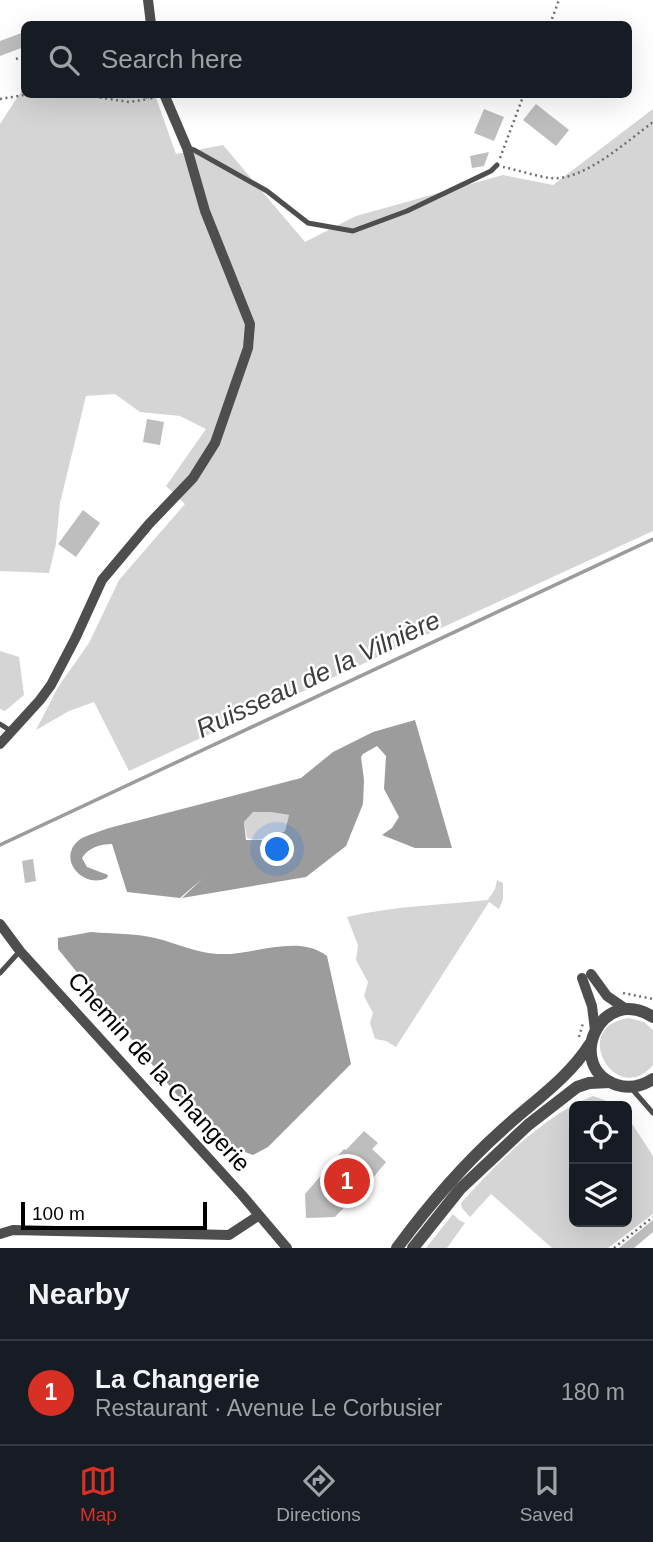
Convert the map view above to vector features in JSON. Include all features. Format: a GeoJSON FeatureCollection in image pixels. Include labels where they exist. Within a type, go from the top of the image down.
{"type":"FeatureCollection","features":[{"type":"Feature","properties":{"kind":"street"},"geometry":{"type":"LineString","coordinates":[[148,0],[151,21]]}},
{"type":"Feature","properties":{"kind":"street"},"geometry":{"type":"LineString","coordinates":[[0,744],[51,685],[102,580],[149,524],[193,478],[215,443],[247,348],[250,324],[205,211],[187,148],[165,98]]}},
{"type":"Feature","properties":{"kind":"street","name":"Chemin de la Changerie"},"geometry":{"type":"LineString","coordinates":[[0,924],[20,951],[242,1195],[286,1248]]}},
{"type":"Feature","properties":{"kind":"street"},"geometry":{"type":"LineString","coordinates":[[595,1030],[586,976],[626,1009],[651,1015]]}},
{"type":"Feature","properties":{"kind":"street"},"geometry":{"type":"LineString","coordinates":[[397,1248],[465,1166],[502,1130],[564,1078],[590,1044],[595,1030],[608,1016],[626,1009]]}},
{"type":"Feature","properties":{"kind":"street"},"geometry":{"type":"LineString","coordinates":[[590,1044],[596,1068],[610,1082]]}},
{"type":"Feature","properties":{"kind":"street"},"geometry":{"type":"LineString","coordinates":[[412,1248],[460,1189],[528,1125],[576,1087],[610,1082],[630,1087],[653,1079]]}},
{"type":"Feature","properties":{"kind":"street"},"geometry":{"type":"LineString","coordinates":[[0,1234],[13,1230],[229,1235],[258,1216]]}},
{"type":"Feature","properties":{"kind":"lane"},"geometry":{"type":"LineString","coordinates":[[187,148],[267,191],[308,223],[353,231],[407,211],[491,171],[497,165]]}},
{"type":"Feature","properties":{"kind":"lane"},"geometry":{"type":"LineString","coordinates":[[0,724],[11,731]]}},
{"type":"Feature","properties":{"kind":"lane"},"geometry":{"type":"LineString","coordinates":[[0,973],[20,951]]}},
{"type":"Feature","properties":{"kind":"lane"},"geometry":{"type":"LineString","coordinates":[[630,1087],[653,1113]]}},
{"type":"Feature","properties":{"kind":"path"},"geometry":{"type":"LineString","coordinates":[[551,21],[559,0]]}},
{"type":"Feature","properties":{"kind":"path"},"geometry":{"type":"LineString","coordinates":[[16,59],[21,57]]}},
{"type":"Feature","properties":{"kind":"path"},"geometry":{"type":"LineString","coordinates":[[0,99],[21,96]]}},
{"type":"Feature","properties":{"kind":"path"},"geometry":{"type":"LineString","coordinates":[[104,98],[129,102],[149,99]]}},
{"type":"Feature","properties":{"kind":"path"},"geometry":{"type":"LineString","coordinates":[[522,98],[497,165],[552,178],[574,176],[653,122]]}},
{"type":"Feature","properties":{"kind":"path"},"geometry":{"type":"LineString","coordinates":[[614,1248],[653,1217]]}},
{"type":"Feature","properties":{"kind":"shaded area"},"geometry":{"type":"Polygon","coordinates":[[[21,92],[21,98],[156,98],[176,154],[223,145],[305,242],[356,216],[503,175],[553,185],[653,109],[653,531],[129,771],[94,702],[69,711],[36,730],[58,687],[89,643],[119,580],[185,504],[166,486],[206,429],[180,416],[140,412],[115,394],[86,396],[60,503],[56,544],[49,573],[0,571],[0,124],[21,92]]]}},
{"type":"Feature","properties":{"kind":"shaded area"},"geometry":{"type":"Polygon","coordinates":[[[0,651],[19,657],[24,695],[5,711],[0,709],[0,651]]]}},
{"type":"Feature","properties":{"kind":"shaded area"},"geometry":{"type":"Polygon","coordinates":[[[415,720],[452,848],[415,848],[382,835],[392,828],[399,817],[384,789],[386,756],[377,746],[361,757],[363,804],[346,846],[306,877],[182,898],[203,878],[180,898],[127,892],[112,844],[95,847],[82,858],[87,867],[108,875],[107,878],[89,879],[81,875],[71,862],[74,845],[82,838],[109,828],[301,778],[333,752],[373,732],[415,720]],[[253,812],[244,822],[246,840],[262,840],[285,831],[289,815],[253,812]]]}},
{"type":"Feature","properties":{"kind":"shaded area"},"geometry":{"type":"Polygon","coordinates":[[[253,812],[289,815],[285,831],[262,839],[247,838],[244,822],[253,812]]]}},
{"type":"Feature","properties":{"kind":"shaded area"},"geometry":{"type":"Polygon","coordinates":[[[497,880],[503,883],[503,899],[499,909],[489,902],[396,1047],[375,1039],[370,1023],[373,1013],[364,996],[368,982],[356,960],[358,945],[347,917],[399,908],[488,900],[497,880]]]}},
{"type":"Feature","properties":{"kind":"shaded area"},"geometry":{"type":"Polygon","coordinates":[[[91,932],[147,936],[218,954],[289,946],[315,949],[327,956],[351,1064],[268,1147],[253,1155],[237,1149],[177,1095],[58,949],[58,938],[91,932]]]}},
{"type":"Feature","properties":{"kind":"shaded area"},"geometry":{"type":"Polygon","coordinates":[[[629,1018],[644,1022],[653,1030],[653,1065],[639,1076],[625,1077],[613,1072],[604,1061],[600,1048],[602,1035],[611,1024],[629,1018]]]}},
{"type":"Feature","properties":{"kind":"shaded area"},"geometry":{"type":"Polygon","coordinates":[[[593,1096],[607,1101],[582,1101],[593,1096]]]}},
{"type":"Feature","properties":{"kind":"shaded area"},"geometry":{"type":"Polygon","coordinates":[[[569,1108],[569,1227],[632,1227],[632,1124],[653,1156],[653,1214],[608,1248],[552,1248],[491,1194],[470,1217],[462,1208],[461,1203],[505,1157],[569,1108]]]}},
{"type":"Feature","properties":{"kind":"shaded area"},"geometry":{"type":"Polygon","coordinates":[[[453,1214],[465,1223],[447,1248],[426,1248],[453,1214]]]}},
{"type":"Feature","properties":{"kind":"building"},"geometry":{"type":"Polygon","coordinates":[[[21,33],[21,48],[0,56],[0,41],[21,33]]]}},
{"type":"Feature","properties":{"kind":"building"},"geometry":{"type":"Polygon","coordinates":[[[536,104],[569,130],[556,146],[523,120],[536,104]]]}},
{"type":"Feature","properties":{"kind":"building"},"geometry":{"type":"Polygon","coordinates":[[[484,109],[504,117],[494,141],[474,133],[484,109]]]}},
{"type":"Feature","properties":{"kind":"building"},"geometry":{"type":"Polygon","coordinates":[[[489,152],[484,166],[472,168],[470,156],[489,152]]]}},
{"type":"Feature","properties":{"kind":"building"},"geometry":{"type":"Polygon","coordinates":[[[147,419],[164,422],[160,445],[143,442],[147,419]]]}},
{"type":"Feature","properties":{"kind":"building"},"geometry":{"type":"Polygon","coordinates":[[[83,510],[100,523],[76,557],[58,544],[83,510]]]}},
{"type":"Feature","properties":{"kind":"building"},"geometry":{"type":"Polygon","coordinates":[[[33,859],[36,881],[25,883],[22,861],[33,859]]]}},
{"type":"Feature","properties":{"kind":"building"},"geometry":{"type":"Polygon","coordinates":[[[364,1131],[378,1143],[372,1149],[386,1162],[354,1200],[354,1197],[335,1217],[306,1218],[305,1194],[344,1149],[364,1131]]]}},
{"type":"Feature","properties":{"kind":"building"},"geometry":{"type":"Polygon","coordinates":[[[653,1220],[653,1232],[634,1248],[619,1248],[653,1220]]]}},
{"type":"Feature","properties":{"kind":"waterway","name":"Ruisseau de la Vilnière"},"geometry":{"type":"LineString","coordinates":[[0,845],[653,539]]}},
{"type":"Feature","properties":{"kind":"place","name":"La Changerie"},"geometry":{"type":"Point","coordinates":[347,1181]}}]}
